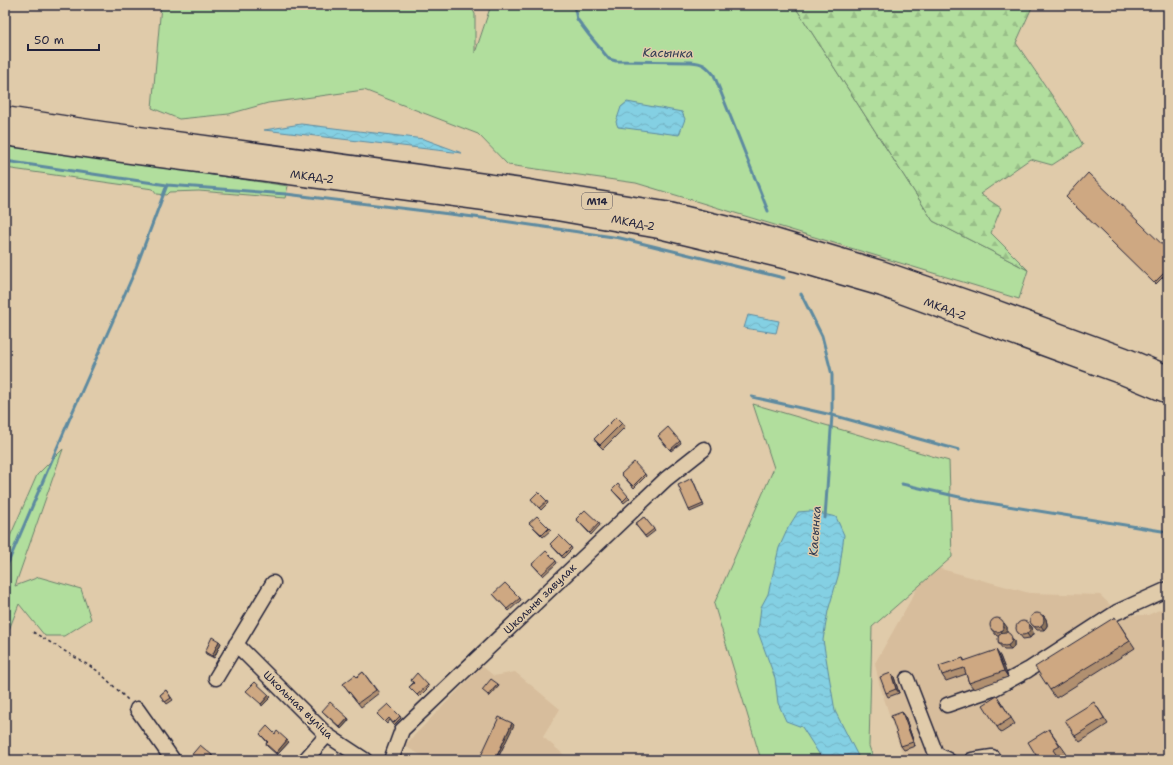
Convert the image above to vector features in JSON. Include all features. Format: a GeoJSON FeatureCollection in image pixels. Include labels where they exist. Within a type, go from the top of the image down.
{"type":"FeatureCollection","features":[{"type":"Feature","properties":{"kind":"highway","name":"М14"},"geometry":{"type":"LineString","coordinates":[[5,117],[102,132],[529,190],[665,212],[761,235],[881,271],[997,311],[1125,358],[1168,376]]}},
{"type":"Feature","properties":{"kind":"highway","name":"МКАД-2"},"geometry":{"type":"LineString","coordinates":[[5,135],[101,150],[551,209],[659,228],[796,261],[882,286],[1120,373],[1168,393]]}},
{"type":"Feature","properties":{"kind":"street","name":"Школьны завулак"},"geometry":{"type":"LineString","coordinates":[[390,760],[402,730],[666,479],[704,448]]}},
{"type":"Feature","properties":{"kind":"street"},"geometry":{"type":"LineString","coordinates":[[216,678],[273,583]]}},
{"type":"Feature","properties":{"kind":"street"},"geometry":{"type":"LineString","coordinates":[[947,705],[993,689],[1028,670],[1117,612],[1168,589]]}},
{"type":"Feature","properties":{"kind":"street","name":"Школьная вуліца"},"geometry":{"type":"LineString","coordinates":[[236,644],[328,736],[365,760]]}},
{"type":"Feature","properties":{"kind":"street"},"geometry":{"type":"LineString","coordinates":[[907,679],[936,754],[948,760]]}},
{"type":"Feature","properties":{"kind":"street"},"geometry":{"type":"LineString","coordinates":[[137,708],[172,760]]}},
{"type":"Feature","properties":{"kind":"street"},"geometry":{"type":"LineString","coordinates":[[305,760],[328,736]]}},
{"type":"Feature","properties":{"kind":"street"},"geometry":{"type":"LineString","coordinates":[[972,760],[992,757],[994,760]]}},
{"type":"Feature","properties":{"kind":"path"},"geometry":{"type":"LineString","coordinates":[[33,632],[98,671],[137,708]]}},
{"type":"Feature","properties":{"kind":"shaded area"},"geometry":{"type":"Polygon","coordinates":[[[930,566],[1029,593],[1100,595],[1121,615],[1148,615],[1168,606],[1168,760],[904,760],[879,683],[875,663],[930,566]]]}},
{"type":"Feature","properties":{"kind":"shaded area"},"geometry":{"type":"Polygon","coordinates":[[[482,666],[494,676],[515,672],[560,709],[543,737],[570,760],[431,760],[404,746],[482,666]]]}},
{"type":"Feature","properties":{"kind":"green space"},"geometry":{"type":"Polygon","coordinates":[[[161,5],[470,5],[475,14],[475,53],[491,5],[794,5],[933,221],[1028,270],[1019,299],[636,183],[508,165],[478,134],[364,90],[268,103],[229,114],[179,119],[152,108],[161,5]]]}},
{"type":"Feature","properties":{"kind":"green space"},"geometry":{"type":"Polygon","coordinates":[[[794,5],[1033,5],[1016,43],[1066,116],[1083,145],[1052,165],[1030,159],[980,194],[1001,208],[991,233],[1028,270],[933,221],[794,5]]]}},
{"type":"Feature","properties":{"kind":"green space"},"geometry":{"type":"Polygon","coordinates":[[[5,143],[69,154],[288,186],[285,198],[199,191],[170,192],[167,195],[157,194],[153,189],[5,168],[5,143]]]}},
{"type":"Feature","properties":{"kind":"green space"},"geometry":{"type":"Polygon","coordinates":[[[753,404],[949,461],[952,557],[872,627],[869,746],[874,760],[761,760],[714,604],[774,468],[753,404]]]}},
{"type":"Feature","properties":{"kind":"green space"},"geometry":{"type":"Polygon","coordinates":[[[63,449],[15,586],[39,577],[81,589],[91,619],[64,636],[45,636],[19,604],[5,640],[5,548],[37,475],[63,449]]]}},
{"type":"Feature","properties":{"kind":"water"},"geometry":{"type":"Polygon","coordinates":[[[627,102],[682,112],[685,119],[679,135],[618,127],[616,122],[621,107],[627,102]]]}},
{"type":"Feature","properties":{"kind":"water"},"geometry":{"type":"Polygon","coordinates":[[[301,124],[424,139],[462,153],[264,130],[301,124]]]}},
{"type":"Feature","properties":{"kind":"water"},"geometry":{"type":"Polygon","coordinates":[[[748,315],[779,321],[776,333],[744,328],[748,315]]]}},
{"type":"Feature","properties":{"kind":"water"},"geometry":{"type":"Polygon","coordinates":[[[810,511],[836,517],[844,535],[839,573],[828,611],[823,640],[835,711],[860,760],[823,760],[802,727],[786,721],[778,703],[775,678],[758,632],[761,607],[768,594],[779,548],[788,528],[798,512],[810,511]]]}},
{"type":"Feature","properties":{"kind":"building"},"geometry":{"type":"Polygon","coordinates":[[[1088,173],[1168,250],[1168,269],[1154,283],[1066,197],[1088,173]]]}},
{"type":"Feature","properties":{"kind":"building"},"geometry":{"type":"Polygon","coordinates":[[[616,417],[622,423],[600,445],[594,439],[616,417]]]}},
{"type":"Feature","properties":{"kind":"building"},"geometry":{"type":"Polygon","coordinates":[[[668,427],[680,441],[670,450],[658,436],[668,427]]]}},
{"type":"Feature","properties":{"kind":"building"},"geometry":{"type":"Polygon","coordinates":[[[634,462],[645,474],[633,486],[621,474],[634,462]]]}},
{"type":"Feature","properties":{"kind":"building"},"geometry":{"type":"Polygon","coordinates":[[[692,478],[703,504],[689,510],[678,485],[692,478]]]}},
{"type":"Feature","properties":{"kind":"building"},"geometry":{"type":"Polygon","coordinates":[[[618,484],[628,496],[623,501],[612,490],[618,484]]]}},
{"type":"Feature","properties":{"kind":"building"},"geometry":{"type":"Polygon","coordinates":[[[538,492],[547,501],[539,508],[531,499],[538,492]]]}},
{"type":"Feature","properties":{"kind":"building"},"geometry":{"type":"Polygon","coordinates":[[[585,510],[599,523],[590,533],[576,519],[585,510]]]}},
{"type":"Feature","properties":{"kind":"building"},"geometry":{"type":"Polygon","coordinates":[[[537,516],[549,528],[542,535],[529,523],[537,516]]]}},
{"type":"Feature","properties":{"kind":"building"},"geometry":{"type":"Polygon","coordinates":[[[644,517],[654,529],[645,536],[635,524],[644,517]]]}},
{"type":"Feature","properties":{"kind":"building"},"geometry":{"type":"Polygon","coordinates":[[[559,535],[571,547],[562,556],[550,544],[559,535]]]}},
{"type":"Feature","properties":{"kind":"building"},"geometry":{"type":"Polygon","coordinates":[[[546,551],[556,561],[542,574],[532,564],[546,551]]]}},
{"type":"Feature","properties":{"kind":"building"},"geometry":{"type":"Polygon","coordinates":[[[505,583],[520,598],[507,609],[493,594],[505,583]]]}},
{"type":"Feature","properties":{"kind":"building"},"geometry":{"type":"Polygon","coordinates":[[[1168,598],[1168,607],[1165,600],[1168,598]]]}},
{"type":"Feature","properties":{"kind":"building"},"geometry":{"type":"Polygon","coordinates":[[[1037,613],[1042,615],[1044,620],[1042,625],[1037,627],[1032,625],[1030,620],[1032,615],[1037,613]]]}},
{"type":"Feature","properties":{"kind":"building"},"geometry":{"type":"Polygon","coordinates":[[[1115,617],[1130,641],[1050,690],[1035,667],[1115,617]]]}},
{"type":"Feature","properties":{"kind":"building"},"geometry":{"type":"Polygon","coordinates":[[[997,618],[1002,620],[1004,625],[1002,630],[997,632],[992,630],[990,625],[992,620],[997,618]]]}},
{"type":"Feature","properties":{"kind":"building"},"geometry":{"type":"Polygon","coordinates":[[[1023,621],[1028,623],[1030,628],[1028,633],[1023,635],[1018,633],[1016,628],[1018,623],[1023,621]]]}},
{"type":"Feature","properties":{"kind":"building"},"geometry":{"type":"Polygon","coordinates":[[[1005,632],[1010,634],[1012,639],[1010,644],[1005,646],[1000,644],[998,639],[1000,634],[1005,632]]]}},
{"type":"Feature","properties":{"kind":"building"},"geometry":{"type":"Polygon","coordinates":[[[212,637],[219,641],[212,656],[205,652],[212,637]]]}},
{"type":"Feature","properties":{"kind":"building"},"geometry":{"type":"Polygon","coordinates":[[[996,650],[1004,671],[969,683],[964,668],[942,675],[939,666],[963,658],[964,661],[996,650]]]}},
{"type":"Feature","properties":{"kind":"building"},"geometry":{"type":"Polygon","coordinates":[[[363,672],[376,690],[358,703],[343,684],[355,675],[357,677],[363,672]]]}},
{"type":"Feature","properties":{"kind":"building"},"geometry":{"type":"Polygon","coordinates":[[[417,673],[428,685],[417,695],[409,687],[414,683],[411,680],[417,673]]]}},
{"type":"Feature","properties":{"kind":"building"},"geometry":{"type":"Polygon","coordinates":[[[891,673],[896,689],[886,693],[880,677],[891,673]]]}},
{"type":"Feature","properties":{"kind":"building"},"geometry":{"type":"Polygon","coordinates":[[[491,679],[498,684],[488,695],[482,690],[491,679]]]}},
{"type":"Feature","properties":{"kind":"building"},"geometry":{"type":"Polygon","coordinates":[[[255,682],[269,695],[261,704],[246,691],[255,682]]]}},
{"type":"Feature","properties":{"kind":"building"},"geometry":{"type":"Polygon","coordinates":[[[166,690],[171,698],[165,702],[160,695],[166,690]]]}},
{"type":"Feature","properties":{"kind":"building"},"geometry":{"type":"Polygon","coordinates":[[[997,696],[1011,718],[997,727],[983,705],[997,696]]]}},
{"type":"Feature","properties":{"kind":"building"},"geometry":{"type":"Polygon","coordinates":[[[330,702],[348,718],[340,727],[322,711],[330,702]]]}},
{"type":"Feature","properties":{"kind":"building"},"geometry":{"type":"Polygon","coordinates":[[[1094,702],[1104,718],[1075,736],[1065,720],[1094,702]]]}},
{"type":"Feature","properties":{"kind":"building"},"geometry":{"type":"Polygon","coordinates":[[[388,704],[400,716],[393,723],[389,718],[385,722],[377,714],[388,704]]]}},
{"type":"Feature","properties":{"kind":"building"},"geometry":{"type":"Polygon","coordinates":[[[902,712],[913,742],[901,746],[891,716],[902,712]]]}},
{"type":"Feature","properties":{"kind":"building"},"geometry":{"type":"Polygon","coordinates":[[[499,717],[512,723],[495,760],[479,760],[499,717]]]}},
{"type":"Feature","properties":{"kind":"building"},"geometry":{"type":"Polygon","coordinates":[[[267,726],[275,734],[277,731],[287,740],[276,753],[266,744],[268,742],[260,734],[267,726]]]}},
{"type":"Feature","properties":{"kind":"building"},"geometry":{"type":"Polygon","coordinates":[[[1049,729],[1060,746],[1053,750],[1060,760],[1039,760],[1028,742],[1049,729]]]}},
{"type":"Feature","properties":{"kind":"building"},"geometry":{"type":"Polygon","coordinates":[[[200,745],[212,755],[208,760],[189,760],[188,759],[200,745]]]}},
{"type":"Feature","properties":{"kind":"waterway","name":"Касынка"},"geometry":{"type":"LineString","coordinates":[[574,5],[577,19],[609,59],[616,61],[691,62],[699,63],[709,69],[714,75],[768,211]]}},
{"type":"Feature","properties":{"kind":"waterway"},"geometry":{"type":"LineString","coordinates":[[5,161],[167,185],[286,194],[482,218],[620,238],[784,278]]}},
{"type":"Feature","properties":{"kind":"waterway"},"geometry":{"type":"LineString","coordinates":[[5,570],[134,273],[167,185]]}},
{"type":"Feature","properties":{"kind":"waterway","name":"Касынка"},"geometry":{"type":"LineString","coordinates":[[801,294],[822,336],[832,375],[832,415],[825,518]]}},
{"type":"Feature","properties":{"kind":"waterway"},"geometry":{"type":"LineString","coordinates":[[752,397],[832,415],[959,450]]}},
{"type":"Feature","properties":{"kind":"waterway"},"geometry":{"type":"LineString","coordinates":[[902,484],[977,501],[1168,532]]}}]}
